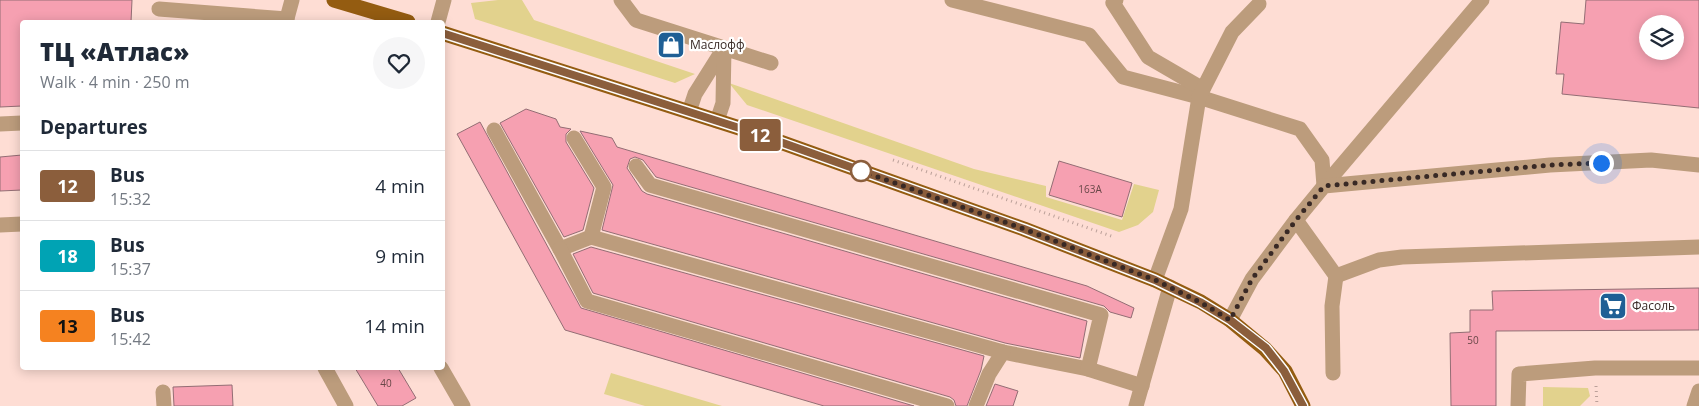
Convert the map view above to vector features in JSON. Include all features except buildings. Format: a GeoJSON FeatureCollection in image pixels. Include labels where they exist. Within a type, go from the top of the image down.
{"type":"FeatureCollection","features":[{"type":"Feature","properties":{"kind":"main road"},"geometry":{"type":"LineString","coordinates":[[334,0],[401,20]]}},
{"type":"Feature","properties":{"kind":"main road"},"geometry":{"type":"LineString","coordinates":[[445,34],[717,121],[1024,229],[1155,280],[1200,302],[1230,320],[1266,348],[1292,384],[1303,406]]}},
{"type":"Feature","properties":{"kind":"street"},"geometry":{"type":"LineString","coordinates":[[287,20],[292,0]]}},
{"type":"Feature","properties":{"kind":"street"},"geometry":{"type":"LineString","coordinates":[[439,20],[444,0]]}},
{"type":"Feature","properties":{"kind":"street"},"geometry":{"type":"LineString","coordinates":[[621,0],[636,20],[771,63]]}},
{"type":"Feature","properties":{"kind":"street"},"geometry":{"type":"LineString","coordinates":[[952,0],[1089,34],[1123,77],[1201,93],[1300,129],[1322,160],[1324,186]]}},
{"type":"Feature","properties":{"kind":"street"},"geometry":{"type":"LineString","coordinates":[[1116,0],[1114,2],[1148,57],[1201,93]]}},
{"type":"Feature","properties":{"kind":"street"},"geometry":{"type":"LineString","coordinates":[[1230,320],[1252,279],[1296,220],[1482,0]]}},
{"type":"Feature","properties":{"kind":"street"},"geometry":{"type":"LineString","coordinates":[[1155,280],[1181,209],[1201,93],[1232,32],[1259,4]]}},
{"type":"Feature","properties":{"kind":"street"},"geometry":{"type":"LineString","coordinates":[[159,10],[275,20]]}},
{"type":"Feature","properties":{"kind":"street"},"geometry":{"type":"LineString","coordinates":[[689,112],[695,94],[724,48]]}},
{"type":"Feature","properties":{"kind":"street"},"geometry":{"type":"LineString","coordinates":[[717,121],[723,103],[724,48]]}},
{"type":"Feature","properties":{"kind":"street"},"geometry":{"type":"LineString","coordinates":[[0,124],[20,123]]}},
{"type":"Feature","properties":{"kind":"street"},"geometry":{"type":"LineString","coordinates":[[494,130],[587,301],[947,406]]}},
{"type":"Feature","properties":{"kind":"street"},"geometry":{"type":"LineString","coordinates":[[574,138],[604,187],[591,237]]}},
{"type":"Feature","properties":{"kind":"street"},"geometry":{"type":"LineString","coordinates":[[1324,186],[1550,165],[1652,160],[1699,165]]}},
{"type":"Feature","properties":{"kind":"street"},"geometry":{"type":"LineString","coordinates":[[636,166],[650,185],[1101,315],[1088,369]]}},
{"type":"Feature","properties":{"kind":"street"},"geometry":{"type":"LineString","coordinates":[[1296,220],[1336,276],[1332,306],[1333,373]]}},
{"type":"Feature","properties":{"kind":"street"},"geometry":{"type":"LineString","coordinates":[[0,225],[20,224]]}},
{"type":"Feature","properties":{"kind":"street"},"geometry":{"type":"LineString","coordinates":[[560,249],[591,237],[1003,352],[1088,369],[1142,386]]}},
{"type":"Feature","properties":{"kind":"street"},"geometry":{"type":"LineString","coordinates":[[1336,276],[1378,260],[1402,257],[1699,247]]}},
{"type":"Feature","properties":{"kind":"street"},"geometry":{"type":"LineString","coordinates":[[1136,406],[1170,287]]}},
{"type":"Feature","properties":{"kind":"street"},"geometry":{"type":"LineString","coordinates":[[976,406],[989,374],[1003,352]]}},
{"type":"Feature","properties":{"kind":"street"},"geometry":{"type":"LineString","coordinates":[[1518,406],[1518,374],[1594,368],[1699,368]]}},
{"type":"Feature","properties":{"kind":"street"},"geometry":{"type":"LineString","coordinates":[[326,370],[346,406]]}},
{"type":"Feature","properties":{"kind":"street"},"geometry":{"type":"LineString","coordinates":[[442,370],[463,406]]}},
{"type":"Feature","properties":{"kind":"street"},"geometry":{"type":"LineString","coordinates":[[1694,406],[1699,391]]}},
{"type":"Feature","properties":{"kind":"shaded area"},"geometry":{"type":"Polygon","coordinates":[[[522,0],[534,20],[695,74],[675,83],[475,19],[471,3],[522,0]]]}},
{"type":"Feature","properties":{"kind":"shaded area"},"geometry":{"type":"Polygon","coordinates":[[[729,83],[974,169],[1046,186],[1046,197],[1122,220],[1134,184],[1159,190],[1153,212],[1138,225],[1119,232],[747,105],[729,83]]]}},
{"type":"Feature","properties":{"kind":"shaded area"},"geometry":{"type":"Polygon","coordinates":[[[611,373],[722,406],[645,406],[604,394],[611,373]]]}},
{"type":"Feature","properties":{"kind":"shaded area"},"geometry":{"type":"Polygon","coordinates":[[[1543,387],[1588,388],[1590,396],[1580,406],[1543,406],[1543,387]]]}},
{"type":"Feature","properties":{"kind":"bus line","name":"12"},"geometry":{"type":"LineString","coordinates":[[445,34],[755,133],[1024,229],[1155,280],[1200,302],[1230,320],[1266,348],[1284,371],[1303,406]]}},
{"type":"Feature","properties":{"kind":"place","name":"Маслофф"},"geometry":{"type":"Point","coordinates":[671,45]}},
{"type":"Feature","properties":{"kind":"place","name":"Фасоль"},"geometry":{"type":"Point","coordinates":[1613,306]}},
{"type":"Feature","properties":{"kind":"route"},"geometry":{"type":"LineString","coordinates":[[861,171],[1024,229],[1155,280],[1200,302],[1230,320],[1252,279],[1324,186],[1550,165],[1601,163]]}}]}
